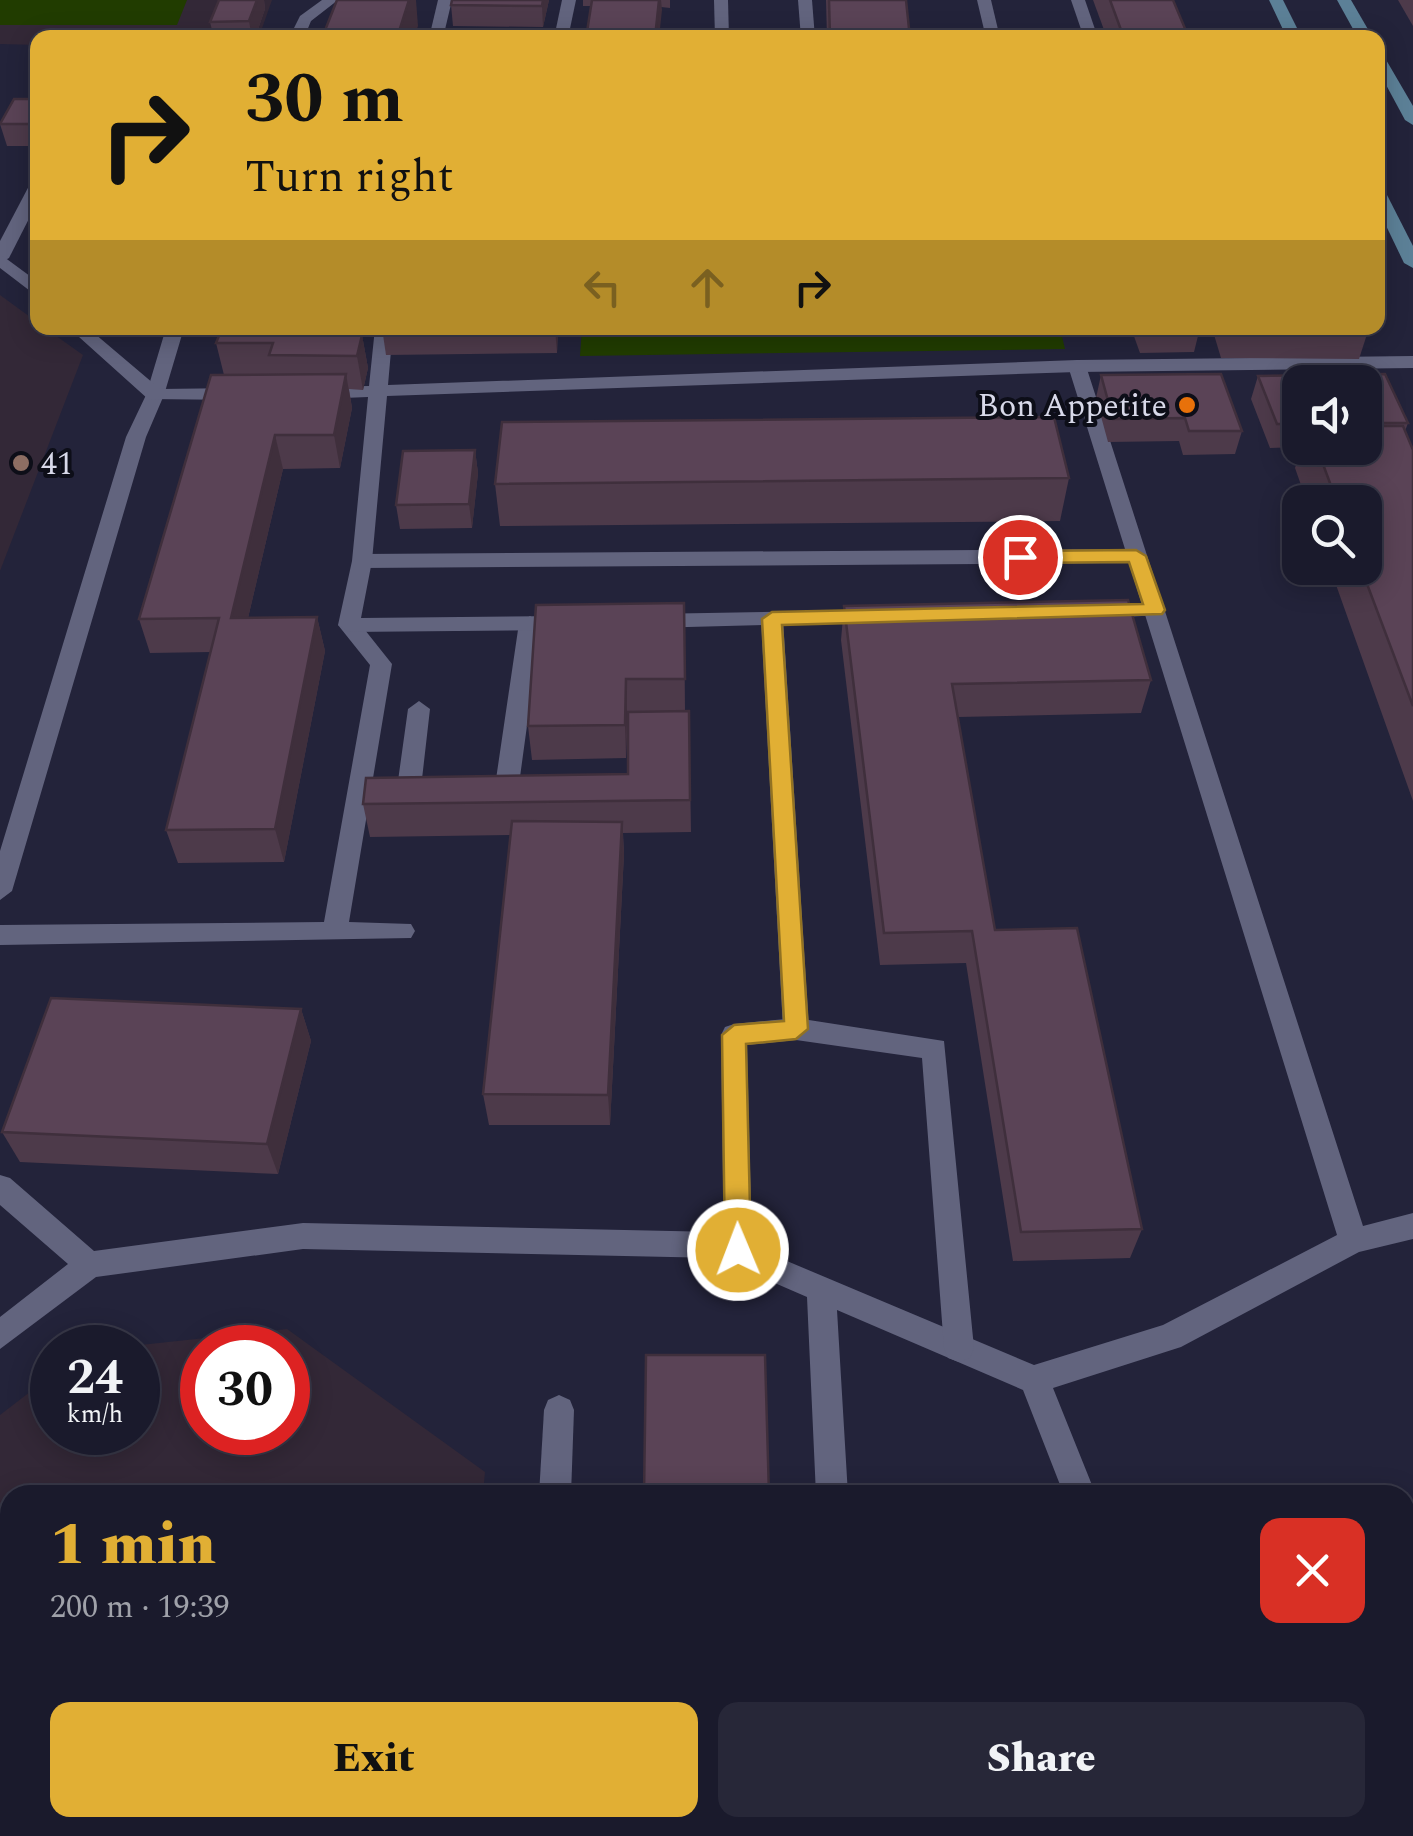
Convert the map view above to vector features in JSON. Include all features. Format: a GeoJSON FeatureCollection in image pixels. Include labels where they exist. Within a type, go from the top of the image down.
{"type":"FeatureCollection","features":[{"type":"Feature","properties":{"kind":"main road"},"geometry":{"type":"LineString","coordinates":[[1276,0],[1291,30]]}},
{"type":"Feature","properties":{"kind":"main road"},"geometry":{"type":"LineString","coordinates":[[1344,0],[1361,30]]}},
{"type":"Feature","properties":{"kind":"main road"},"geometry":{"type":"LineString","coordinates":[[1385,70],[1413,120]]}},
{"type":"Feature","properties":{"kind":"main road"},"geometry":{"type":"LineString","coordinates":[[1385,207],[1413,262]]}},
{"type":"Feature","properties":{"kind":"street"},"geometry":{"type":"LineString","coordinates":[[299,30],[304,19],[331,0]]}},
{"type":"Feature","properties":{"kind":"street"},"geometry":{"type":"LineString","coordinates":[[438,30],[445,0]]}},
{"type":"Feature","properties":{"kind":"street"},"geometry":{"type":"LineString","coordinates":[[563,30],[568,0]]}},
{"type":"Feature","properties":{"kind":"street"},"geometry":{"type":"LineString","coordinates":[[722,0],[722,30]]}},
{"type":"Feature","properties":{"kind":"street"},"geometry":{"type":"LineString","coordinates":[[806,0],[808,30]]}},
{"type":"Feature","properties":{"kind":"street"},"geometry":{"type":"LineString","coordinates":[[984,0],[990,30]]}},
{"type":"Feature","properties":{"kind":"street"},"geometry":{"type":"LineString","coordinates":[[1078,0],[1087,30]]}},
{"type":"Feature","properties":{"kind":"street"},"geometry":{"type":"LineString","coordinates":[[30,200],[0,258],[30,285]]}},
{"type":"Feature","properties":{"kind":"street"},"geometry":{"type":"LineString","coordinates":[[86,335],[155,395],[266,394]]}},
{"type":"Feature","properties":{"kind":"street"},"geometry":{"type":"LineString","coordinates":[[0,891],[136,437],[155,395],[173,335]]}},
{"type":"Feature","properties":{"kind":"street"},"geometry":{"type":"LineString","coordinates":[[349,625],[362,561],[383,335]]}},
{"type":"Feature","properties":{"kind":"street"},"geometry":{"type":"LineString","coordinates":[[303,394],[1077,366],[1413,362]]}},
{"type":"Feature","properties":{"kind":"street"},"geometry":{"type":"LineString","coordinates":[[1077,366],[1352,1241]]}},
{"type":"Feature","properties":{"kind":"street"},"geometry":{"type":"LineString","coordinates":[[362,561],[1136,556]]}},
{"type":"Feature","properties":{"kind":"street"},"geometry":{"type":"LineString","coordinates":[[1078,612],[1155,610]]}},
{"type":"Feature","properties":{"kind":"street"},"geometry":{"type":"LineString","coordinates":[[623,622],[906,616]]}},
{"type":"Feature","properties":{"kind":"street"},"geometry":{"type":"LineString","coordinates":[[772,619],[796,1029]]}},
{"type":"Feature","properties":{"kind":"street"},"geometry":{"type":"LineString","coordinates":[[349,625],[586,622]]}},
{"type":"Feature","properties":{"kind":"street"},"geometry":{"type":"LineString","coordinates":[[530,623],[497,786],[545,786]]}},
{"type":"Feature","properties":{"kind":"street"},"geometry":{"type":"LineString","coordinates":[[336,932],[381,664],[349,625]]}},
{"type":"Feature","properties":{"kind":"street"},"geometry":{"type":"LineString","coordinates":[[419,709],[408,788],[448,787]]}},
{"type":"Feature","properties":{"kind":"street"},"geometry":{"type":"LineString","coordinates":[[0,936],[402,932]]}},
{"type":"Feature","properties":{"kind":"street"},"geometry":{"type":"LineString","coordinates":[[738,1250],[734,1035],[796,1029],[935,1049],[959,1348]]}},
{"type":"Feature","properties":{"kind":"street"},"geometry":{"type":"LineString","coordinates":[[0,1187],[90,1266]]}},
{"type":"Feature","properties":{"kind":"street"},"geometry":{"type":"LineString","coordinates":[[0,1334],[90,1266],[304,1236],[718,1246],[738,1250],[1034,1380],[1170,1337],[1352,1241],[1413,1226]]}},
{"type":"Feature","properties":{"kind":"street"},"geometry":{"type":"LineString","coordinates":[[821,1287],[831,1485]]}},
{"type":"Feature","properties":{"kind":"street"},"geometry":{"type":"LineString","coordinates":[[1034,1380],[1076,1485]]}},
{"type":"Feature","properties":{"kind":"street"},"geometry":{"type":"LineString","coordinates":[[555,1485],[559,1410]]}},
{"type":"Feature","properties":{"kind":"shaded area"},"geometry":{"type":"Polygon","coordinates":[[[0,0],[272,0],[261,30],[30,30],[30,45],[0,44],[0,0]]]}},
{"type":"Feature","properties":{"kind":"shaded area","name":"41"},"geometry":{"type":"Polygon","coordinates":[[[0,295],[30,317],[30,335],[55,335],[83,355],[0,571],[0,295]]]}},
{"type":"Feature","properties":{"kind":"shaded area"},"geometry":{"type":"Polygon","coordinates":[[[180,1341],[180,1455],[310,1455],[310,1346],[485,1472],[484,1485],[0,1485],[0,1415],[30,1392],[30,1455],[160,1455],[160,1343],[180,1341]]]}},
{"type":"Feature","properties":{"kind":"green space"},"geometry":{"type":"Polygon","coordinates":[[[0,0],[187,0],[177,25],[0,25],[0,0]]]}},
{"type":"Feature","properties":{"kind":"green space"},"geometry":{"type":"Polygon","coordinates":[[[582,335],[1062,335],[1065,349],[580,356],[582,335]]]}},
{"type":"Feature","properties":{"kind":"building"},"geometry":{"type":"Polygon","coordinates":[[[219,0],[257,0],[249,21],[210,22],[219,0]]]}},
{"type":"Feature","properties":{"kind":"building"},"geometry":{"type":"Polygon","coordinates":[[[337,0],[409,0],[400,30],[325,30],[337,0]]]}},
{"type":"Feature","properties":{"kind":"building"},"geometry":{"type":"Polygon","coordinates":[[[452,0],[543,0],[542,6],[451,5],[452,0]]]}},
{"type":"Feature","properties":{"kind":"building"},"geometry":{"type":"Polygon","coordinates":[[[592,0],[659,0],[656,30],[587,30],[592,0]]]}},
{"type":"Feature","properties":{"kind":"building"},"geometry":{"type":"Polygon","coordinates":[[[829,0],[906,0],[909,30],[830,30],[829,0]]]}},
{"type":"Feature","properties":{"kind":"building"},"geometry":{"type":"Polygon","coordinates":[[[1110,0],[1173,0],[1186,30],[1121,30],[1110,0]]]}},
{"type":"Feature","properties":{"kind":"building"},"geometry":{"type":"Polygon","coordinates":[[[14,99],[30,99],[30,124],[0,124],[14,99]]]}},
{"type":"Feature","properties":{"kind":"building"},"geometry":{"type":"Polygon","coordinates":[[[219,335],[362,335],[357,356],[269,355],[273,343],[216,343],[219,335]]]}},
{"type":"Feature","properties":{"kind":"building"},"geometry":{"type":"Polygon","coordinates":[[[346,374],[334,435],[275,435],[231,618],[317,617],[275,829],[166,830],[219,618],[139,619],[211,375],[346,374]]]}},
{"type":"Feature","properties":{"kind":"building"},"geometry":{"type":"Polygon","coordinates":[[[1221,374],[1242,431],[1189,431],[1185,418],[1113,419],[1101,375],[1221,374]]]}},
{"type":"Feature","properties":{"kind":"building"},"geometry":{"type":"Polygon","coordinates":[[[1385,374],[1408,423],[1382,423],[1385,374]]]}},
{"type":"Feature","properties":{"kind":"building"},"geometry":{"type":"Polygon","coordinates":[[[1258,376],[1282,376],[1282,424],[1277,424],[1258,376]]]}},
{"type":"Feature","properties":{"kind":"building"},"geometry":{"type":"Polygon","coordinates":[[[1054,417],[1069,478],[495,484],[502,422],[1054,417]]]}},
{"type":"Feature","properties":{"kind":"building"},"geometry":{"type":"Polygon","coordinates":[[[1382,426],[1403,426],[1413,450],[1413,706],[1367,585],[1382,585],[1382,485],[1331,485],[1323,465],[1382,465],[1382,426]]]}},
{"type":"Feature","properties":{"kind":"building"},"geometry":{"type":"Polygon","coordinates":[[[475,450],[469,504],[396,505],[403,451],[475,450]]]}},
{"type":"Feature","properties":{"kind":"building"},"geometry":{"type":"Polygon","coordinates":[[[1128,600],[1151,680],[952,684],[995,930],[1077,928],[1142,1229],[1021,1232],[972,931],[884,933],[844,606],[1128,600]]]}},
{"type":"Feature","properties":{"kind":"building"},"geometry":{"type":"Polygon","coordinates":[[[684,603],[685,679],[626,679],[625,725],[528,726],[536,605],[684,603]]]}},
{"type":"Feature","properties":{"kind":"building"},"geometry":{"type":"Polygon","coordinates":[[[689,711],[690,800],[363,804],[366,778],[628,774],[628,712],[689,711]]]}},
{"type":"Feature","properties":{"kind":"building"},"geometry":{"type":"Polygon","coordinates":[[[512,821],[622,822],[608,1095],[483,1094],[512,821]]]}},
{"type":"Feature","properties":{"kind":"building"},"geometry":{"type":"Polygon","coordinates":[[[51,998],[301,1009],[267,1144],[2,1132],[51,998]]]}},
{"type":"Feature","properties":{"kind":"building"},"geometry":{"type":"Polygon","coordinates":[[[646,1355],[765,1355],[769,1485],[644,1485],[646,1355]]]}},
{"type":"Feature","properties":{"kind":"place","name":"Bon Appetite"},"geometry":{"type":"Point","coordinates":[1187,405]}},
{"type":"Feature","properties":{"kind":"place","name":"41"},"geometry":{"type":"Point","coordinates":[21,463]}},
{"type":"Feature","properties":{"kind":"route"},"geometry":{"type":"LineString","coordinates":[[738,1250],[734,1035],[796,1029],[772,619],[1155,610],[1136,556],[1020,557]]}}]}
